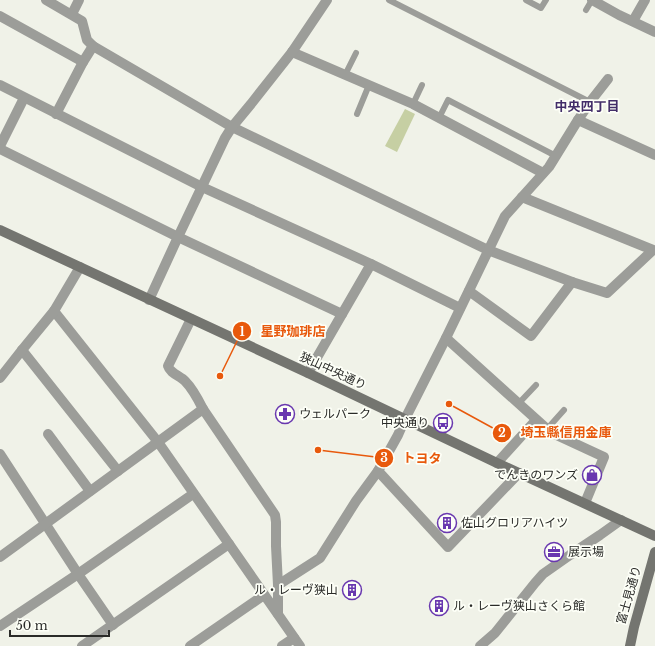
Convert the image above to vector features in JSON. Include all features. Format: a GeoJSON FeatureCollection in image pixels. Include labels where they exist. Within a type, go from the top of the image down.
{"type":"FeatureCollection","features":[{"type":"Feature","properties":{"kind":"street"},"geometry":{"type":"LineString","coordinates":[[46,0],[82,21],[87,40],[93,46],[232,127],[488,250],[572,282],[607,293],[653,250],[522,197]]}},
{"type":"Feature","properties":{"kind":"street"},"geometry":{"type":"LineString","coordinates":[[72,14],[79,0]]}},
{"type":"Feature","properties":{"kind":"street"},"geometry":{"type":"LineString","coordinates":[[149,300],[225,138],[232,127],[292,52],[327,0]]}},
{"type":"Feature","properties":{"kind":"street"},"geometry":{"type":"LineString","coordinates":[[592,0],[655,32]]}},
{"type":"Feature","properties":{"kind":"street"},"geometry":{"type":"LineString","coordinates":[[633,21],[645,0]]}},
{"type":"Feature","properties":{"kind":"street"},"geometry":{"type":"LineString","coordinates":[[0,16],[83,62]]}},
{"type":"Feature","properties":{"kind":"street"},"geometry":{"type":"LineString","coordinates":[[56,114],[93,46]]}},
{"type":"Feature","properties":{"kind":"street"},"geometry":{"type":"LineString","coordinates":[[292,52],[412,104],[543,174]]}},
{"type":"Feature","properties":{"kind":"street"},"geometry":{"type":"LineString","coordinates":[[278,585],[320,558],[356,501],[378,471],[446,338],[504,216],[549,167],[590,102],[608,79]]}},
{"type":"Feature","properties":{"kind":"street"},"geometry":{"type":"LineString","coordinates":[[0,85],[202,186],[371,264],[460,308]]}},
{"type":"Feature","properties":{"kind":"street"},"geometry":{"type":"LineString","coordinates":[[24,98],[0,148],[178,236],[342,314]]}},
{"type":"Feature","properties":{"kind":"street"},"geometry":{"type":"LineString","coordinates":[[578,120],[655,156]]}},
{"type":"Feature","properties":{"kind":"street","name":"狭山中央通り"},"geometry":{"type":"LineString","coordinates":[[0,230],[655,536]]}},
{"type":"Feature","properties":{"kind":"street"},"geometry":{"type":"LineString","coordinates":[[308,373],[371,264]]}},
{"type":"Feature","properties":{"kind":"street"},"geometry":{"type":"LineString","coordinates":[[1,374],[54,311],[80,267]]}},
{"type":"Feature","properties":{"kind":"street"},"geometry":{"type":"LineString","coordinates":[[469,291],[531,336],[572,282]]}},
{"type":"Feature","properties":{"kind":"street"},"geometry":{"type":"LineString","coordinates":[[54,311],[158,442],[297,642],[282,646]]}},
{"type":"Feature","properties":{"kind":"street"},"geometry":{"type":"LineString","coordinates":[[191,319],[168,366],[169,369],[184,381],[194,393],[203,409],[275,515],[278,614]]}},
{"type":"Feature","properties":{"kind":"street"},"geometry":{"type":"LineString","coordinates":[[446,338],[550,432],[604,457],[584,503]]}},
{"type":"Feature","properties":{"kind":"street"},"geometry":{"type":"LineString","coordinates":[[22,350],[118,471]]}},
{"type":"Feature","properties":{"kind":"street"},"geometry":{"type":"LineString","coordinates":[[0,557],[203,409]]}},
{"type":"Feature","properties":{"kind":"street"},"geometry":{"type":"LineString","coordinates":[[497,463],[536,420]]}},
{"type":"Feature","properties":{"kind":"street"},"geometry":{"type":"LineString","coordinates":[[48,434],[90,491]]}},
{"type":"Feature","properties":{"kind":"street"},"geometry":{"type":"LineString","coordinates":[[0,454],[78,574],[113,624]]}},
{"type":"Feature","properties":{"kind":"street"},"geometry":{"type":"LineString","coordinates":[[378,471],[448,547],[519,473]]}},
{"type":"Feature","properties":{"kind":"street"},"geometry":{"type":"LineString","coordinates":[[0,626],[193,494]]}},
{"type":"Feature","properties":{"kind":"street"},"geometry":{"type":"LineString","coordinates":[[480,646],[495,633],[543,574],[621,520]]}},
{"type":"Feature","properties":{"kind":"street"},"geometry":{"type":"LineString","coordinates":[[82,646],[229,544]]}},
{"type":"Feature","properties":{"kind":"street","name":"富士見通り"},"geometry":{"type":"LineString","coordinates":[[630,646],[655,552]]}},
{"type":"Feature","properties":{"kind":"street"},"geometry":{"type":"LineString","coordinates":[[190,646],[264,594]]}},
{"type":"Feature","properties":{"kind":"lane"},"geometry":{"type":"LineString","coordinates":[[389,0],[590,102]]}},
{"type":"Feature","properties":{"kind":"lane"},"geometry":{"type":"LineString","coordinates":[[526,0],[541,8],[546,0]]}},
{"type":"Feature","properties":{"kind":"lane"},"geometry":{"type":"LineString","coordinates":[[586,10],[592,0]]}},
{"type":"Feature","properties":{"kind":"lane"},"geometry":{"type":"LineString","coordinates":[[345,75],[356,53]]}},
{"type":"Feature","properties":{"kind":"lane"},"geometry":{"type":"LineString","coordinates":[[356,114],[368,85]]}},
{"type":"Feature","properties":{"kind":"lane"},"geometry":{"type":"LineString","coordinates":[[412,104],[422,85]]}},
{"type":"Feature","properties":{"kind":"lane"},"geometry":{"type":"LineString","coordinates":[[439,118],[448,100],[556,156]]}},
{"type":"Feature","properties":{"kind":"lane"},"geometry":{"type":"LineString","coordinates":[[519,403],[536,385]]}},
{"type":"Feature","properties":{"kind":"lane"},"geometry":{"type":"LineString","coordinates":[[547,429],[564,410]]}},
{"type":"Feature","properties":{"kind":"green space"},"geometry":{"type":"Polygon","coordinates":[[[405,109],[415,114],[397,152],[385,146],[405,109]]]}},
{"type":"Feature","properties":{"kind":"place","name":"星野珈琲店"},"geometry":{"type":"Point","coordinates":[220,376]}},
{"type":"Feature","properties":{"kind":"place","name":"埼玉縣信用金庫"},"geometry":{"type":"Point","coordinates":[449,404]}},
{"type":"Feature","properties":{"kind":"place","name":"ウェルパーク"},"geometry":{"type":"Point","coordinates":[285,414]}},
{"type":"Feature","properties":{"kind":"place","name":"中央通り"},"geometry":{"type":"Point","coordinates":[443,423]}},
{"type":"Feature","properties":{"kind":"place","name":"トヨタ"},"geometry":{"type":"Point","coordinates":[318,450]}},
{"type":"Feature","properties":{"kind":"place","name":"でんきのワンズ"},"geometry":{"type":"Point","coordinates":[592,475]}},
{"type":"Feature","properties":{"kind":"place","name":"佐山グロリアハイツ"},"geometry":{"type":"Point","coordinates":[447,523]}},
{"type":"Feature","properties":{"kind":"place","name":"展示場"},"geometry":{"type":"Point","coordinates":[554,552]}},
{"type":"Feature","properties":{"kind":"place","name":"ル・レーヴ狭山"},"geometry":{"type":"Point","coordinates":[352,590]}},
{"type":"Feature","properties":{"kind":"place","name":"ル・レーヴ狭山さくら館"},"geometry":{"type":"Point","coordinates":[439,606]}},
{"type":"Feature","properties":{"kind":"district","name":"中央四丁目"},"geometry":{"type":"Point","coordinates":[587,106]}}]}
